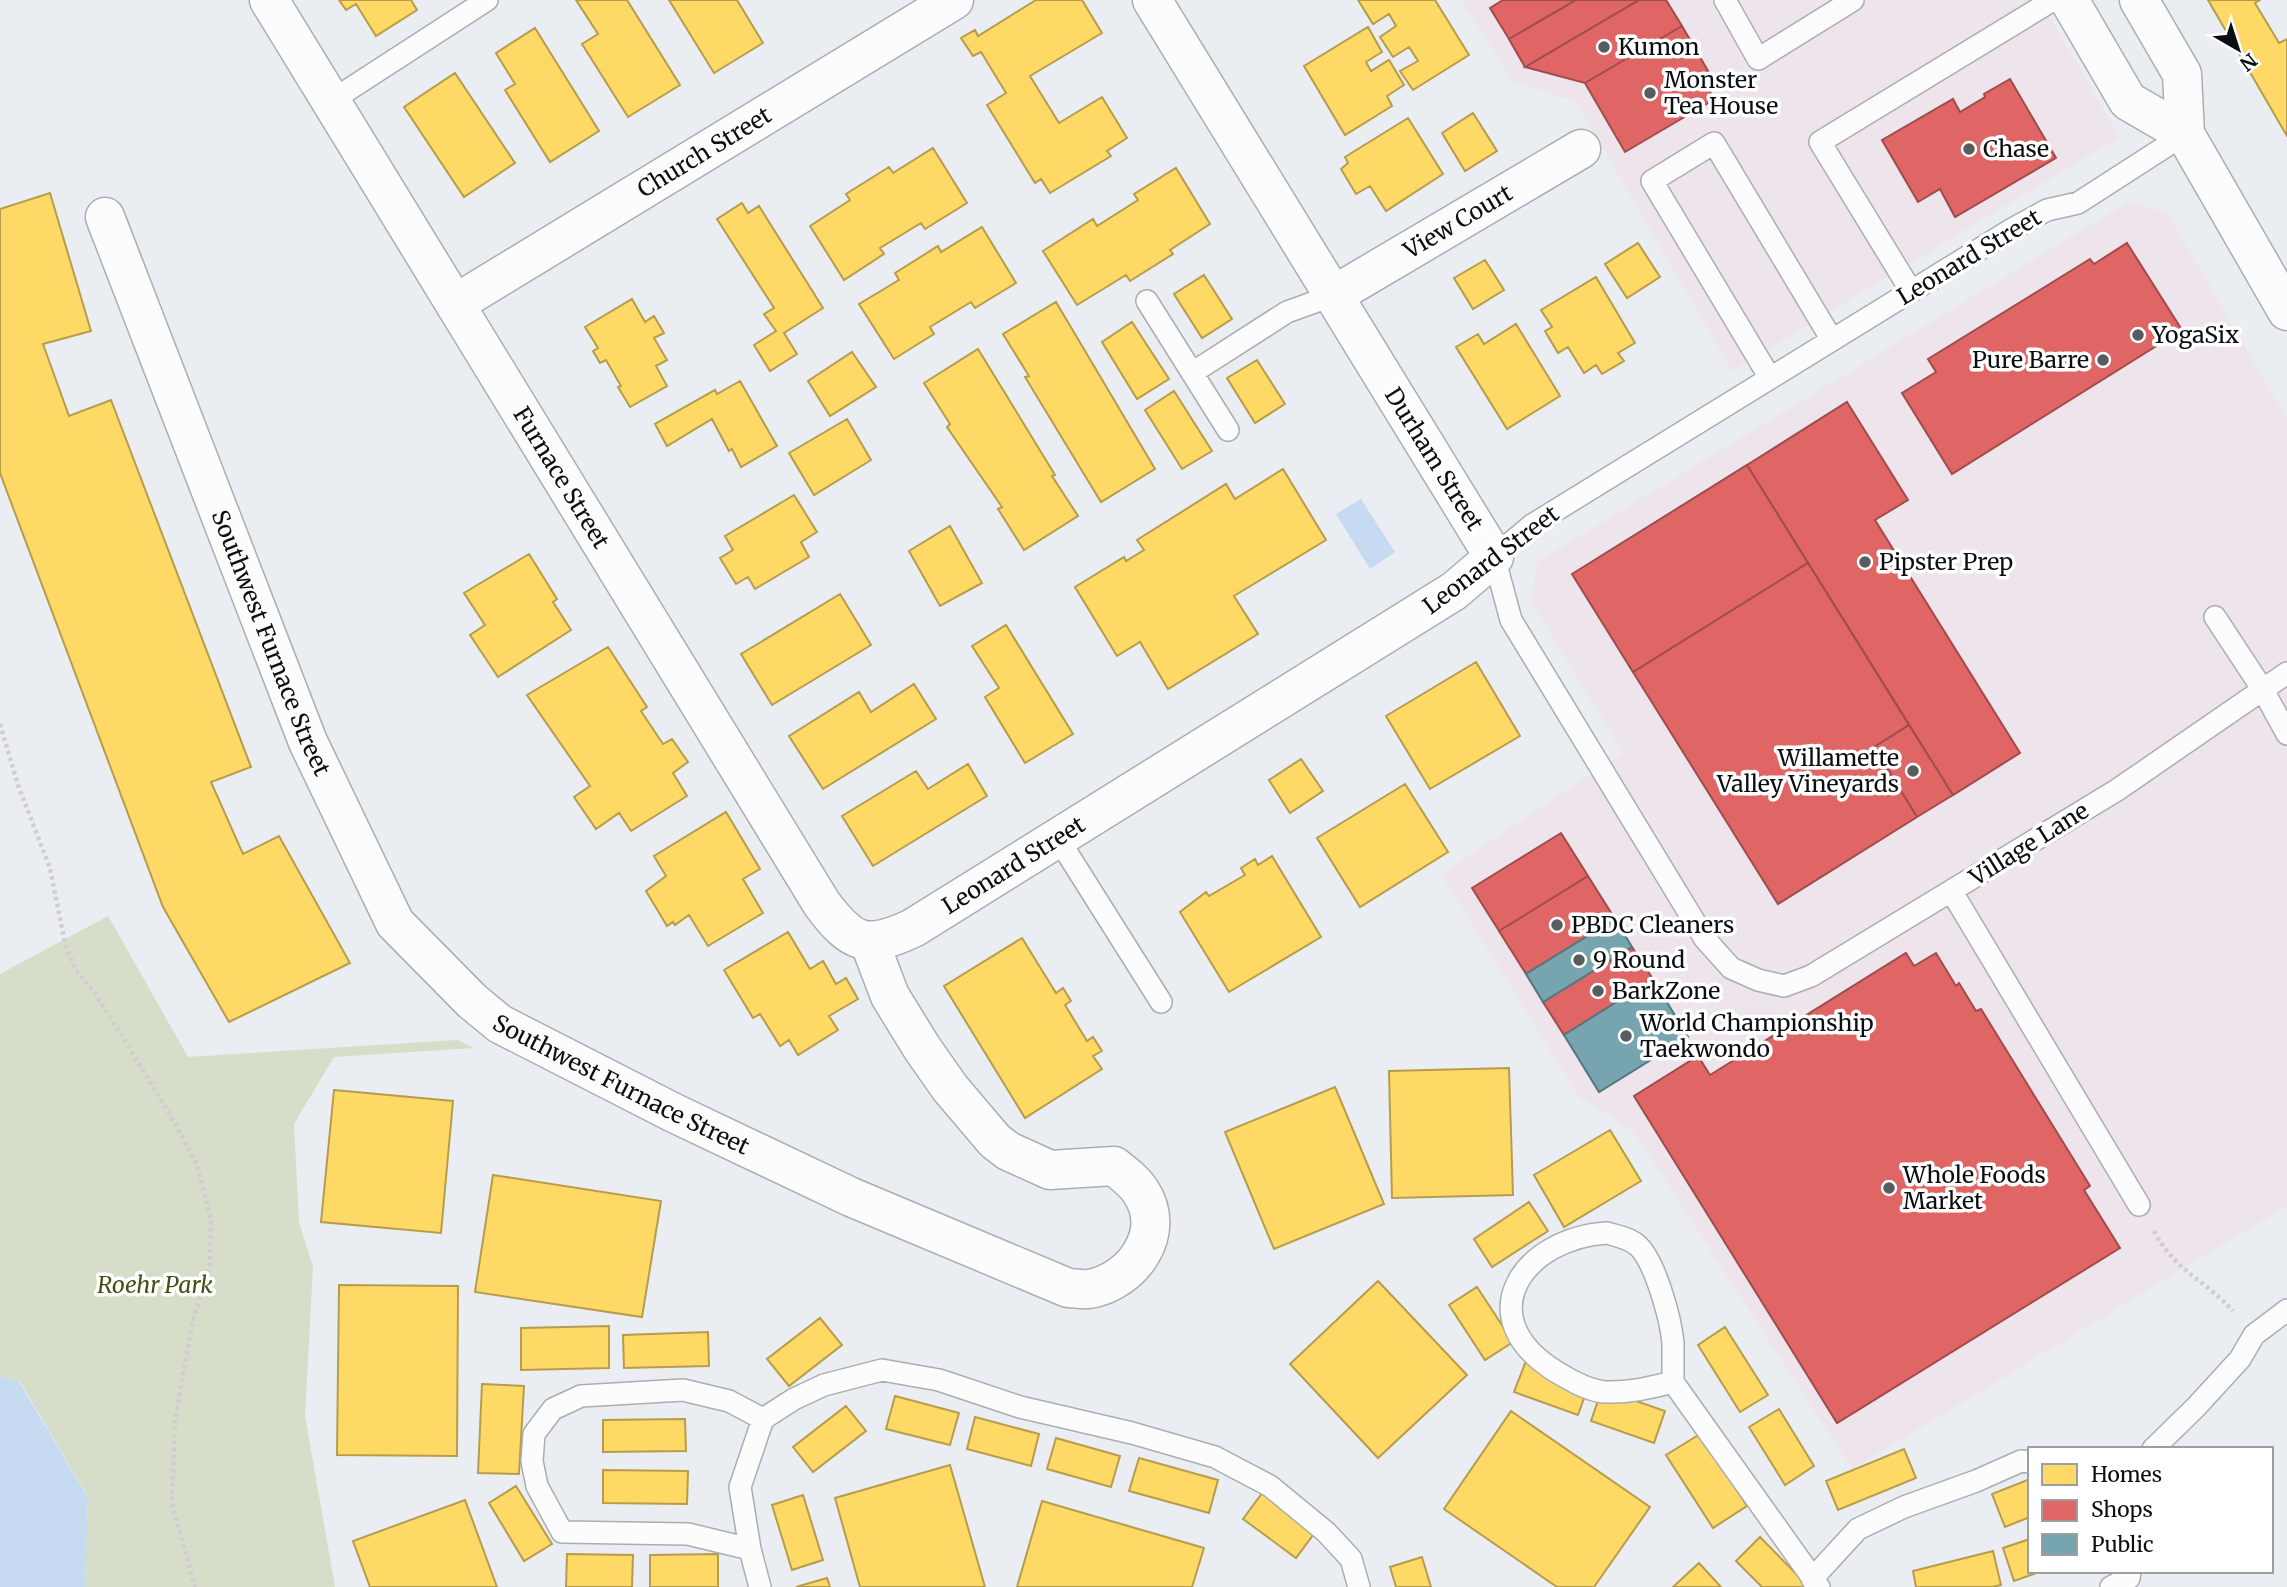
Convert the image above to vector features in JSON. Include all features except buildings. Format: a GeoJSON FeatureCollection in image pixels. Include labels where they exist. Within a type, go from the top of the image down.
{"type":"FeatureCollection","features":[{"type":"Feature","properties":{"kind":"street","name":"Furnace Street"},"geometry":{"type":"LineString","coordinates":[[269,0],[822,904],[842,930],[869,942]]}},
{"type":"Feature","properties":{"kind":"street","name":"Church Street"},"geometry":{"type":"LineString","coordinates":[[455,304],[954,0]]}},
{"type":"Feature","properties":{"kind":"street","name":"Durham Street"},"geometry":{"type":"LineString","coordinates":[[1152,0],[1494,557]]}},
{"type":"Feature","properties":{"kind":"street"},"geometry":{"type":"LineString","coordinates":[[2069,0],[2128,101],[2185,134]]}},
{"type":"Feature","properties":{"kind":"street"},"geometry":{"type":"LineString","coordinates":[[2139,0],[2182,74],[2185,134],[2287,312]]}},
{"type":"Feature","properties":{"kind":"street","name":"View Court"},"geometry":{"type":"LineString","coordinates":[[1334,295],[1581,149]]}},
{"type":"Feature","properties":{"kind":"street","name":"Southwest Furnace Street"},"geometry":{"type":"LineString","coordinates":[[105,218],[308,742],[395,923],[472,1001],[500,1024],[674,1113],[851,1197],[1068,1288],[1087,1290],[1119,1277],[1145,1251],[1150,1228],[1149,1209],[1141,1192],[1114,1166],[1050,1170],[1016,1155],[995,1141],[950,1088],[922,1048],[890,996],[869,942]]}},
{"type":"Feature","properties":{"kind":"street","name":"Leonard Street"},"geometry":{"type":"LineString","coordinates":[[869,942],[888,939],[913,928],[1454,591],[1494,557]]}},
{"type":"Feature","properties":{"kind":"lane"},"geometry":{"type":"LineString","coordinates":[[331,101],[487,0]]}},
{"type":"Feature","properties":{"kind":"lane"},"geometry":{"type":"LineString","coordinates":[[1725,0],[1758,59],[1853,0]]}},
{"type":"Feature","properties":{"kind":"lane"},"geometry":{"type":"LineString","coordinates":[[1911,291],[1820,142],[2053,0]]}},
{"type":"Feature","properties":{"kind":"lane","name":"Leonard Street"},"geometry":{"type":"LineString","coordinates":[[1494,557],[1532,525],[1911,291],[2047,210],[2078,203],[2185,134]]}},
{"type":"Feature","properties":{"kind":"lane"},"geometry":{"type":"LineString","coordinates":[[1770,378],[1652,181],[1714,144],[1832,340]]}},
{"type":"Feature","properties":{"kind":"lane"},"geometry":{"type":"LineString","coordinates":[[1192,373],[1287,312],[1334,295]]}},
{"type":"Feature","properties":{"kind":"lane"},"geometry":{"type":"LineString","coordinates":[[1147,301],[1228,430]]}},
{"type":"Feature","properties":{"kind":"lane","name":"Durham Street"},"geometry":{"type":"LineString","coordinates":[[1494,557],[1511,620],[1705,939],[1731,968],[1758,981]]}},
{"type":"Feature","properties":{"kind":"lane"},"geometry":{"type":"LineString","coordinates":[[2215,617],[2263,690],[2287,734]]}},
{"type":"Feature","properties":{"kind":"lane","name":"Village Lane"},"geometry":{"type":"LineString","coordinates":[[1758,981],[1784,986],[1811,976],[2117,790],[2287,673]]}},
{"type":"Feature","properties":{"kind":"lane"},"geometry":{"type":"LineString","coordinates":[[1058,837],[1161,1002]]}},
{"type":"Feature","properties":{"kind":"lane"},"geometry":{"type":"LineString","coordinates":[[1952,892],[2139,1205]]}},
{"type":"Feature","properties":{"kind":"lane"},"geometry":{"type":"LineString","coordinates":[[1672,1382],[1639,1391],[1601,1392],[1572,1382],[1542,1363],[1514,1327],[1510,1312],[1510,1297],[1524,1272],[1535,1259],[1563,1244],[1593,1234],[1607,1233],[1627,1239],[1638,1246],[1647,1256],[1664,1306],[1672,1341],[1672,1382],[1815,1583],[1858,1529],[1903,1507],[1976,1481],[2021,1461],[2028,1462]]}},
{"type":"Feature","properties":{"kind":"lane"},"geometry":{"type":"LineString","coordinates":[[2155,1447],[2240,1359],[2254,1335],[2287,1310]]}},
{"type":"Feature","properties":{"kind":"lane"},"geometry":{"type":"LineString","coordinates":[[760,1587],[750,1549],[740,1487],[763,1419],[794,1399],[824,1385],[882,1370],[939,1380],[1020,1407],[1132,1433],[1215,1457],[1270,1486],[1334,1541],[1350,1559],[1359,1587]]}},
{"type":"Feature","properties":{"kind":"lane"},"geometry":{"type":"LineString","coordinates":[[750,1549],[688,1534],[562,1532],[537,1486],[532,1461],[534,1434],[553,1409],[581,1396],[684,1390],[729,1401],[763,1419]]}},
{"type":"Feature","properties":{"kind":"lane"},"geometry":{"type":"LineString","coordinates":[[2111,1587],[2129,1578],[2130,1573]]}},
{"type":"Feature","properties":{"kind":"path"},"geometry":{"type":"LineString","coordinates":[[0,724],[18,785],[50,868],[70,957],[168,1111],[196,1162],[211,1219],[210,1264],[193,1320],[175,1420],[172,1504],[195,1587]]}},
{"type":"Feature","properties":{"kind":"path"},"geometry":{"type":"LineString","coordinates":[[2139,1205],[2161,1244],[2179,1266],[2222,1300],[2254,1335]]}},
{"type":"Feature","properties":{"kind":"shaded area"},"geometry":{"type":"Polygon","coordinates":[[[1461,0],[2040,0],[2120,137],[1732,371],[1576,102],[1513,82],[1461,0]]]}},
{"type":"Feature","properties":{"kind":"shaded area"},"geometry":{"type":"Polygon","coordinates":[[[2128,202],[2167,212],[2287,419],[2287,1206],[1852,1469],[1633,1131],[1579,1097],[1441,874],[1623,753],[1531,601],[1537,562],[2128,202]]]}},
{"type":"Feature","properties":{"kind":"green space","name":"Roehr Park"},"geometry":{"type":"Polygon","coordinates":[[[108,916],[188,1057],[457,1040],[474,1048],[334,1057],[294,1124],[299,1222],[313,1267],[305,1416],[335,1587],[85,1587],[88,1497],[19,1380],[0,1377],[0,974],[108,916]]]}},
{"type":"Feature","properties":{"kind":"water"},"geometry":{"type":"Polygon","coordinates":[[[1361,499],[1395,552],[1370,569],[1336,514],[1361,499]]]}},
{"type":"Feature","properties":{"kind":"water"},"geometry":{"type":"Polygon","coordinates":[[[0,1377],[18,1380],[88,1498],[85,1587],[0,1587],[0,1377]]]}},
{"type":"Feature","properties":{"kind":"place","name":"Kumon"},"geometry":{"type":"Point","coordinates":[1604,47]}},
{"type":"Feature","properties":{"kind":"place","name":"Monster Tea House"},"geometry":{"type":"Point","coordinates":[1650,93]}},
{"type":"Feature","properties":{"kind":"place","name":"Chase"},"geometry":{"type":"Point","coordinates":[1969,149]}},
{"type":"Feature","properties":{"kind":"place","name":"YogaSix"},"geometry":{"type":"Point","coordinates":[2138,335]}},
{"type":"Feature","properties":{"kind":"place","name":"Pure Barre"},"geometry":{"type":"Point","coordinates":[2103,360]}},
{"type":"Feature","properties":{"kind":"place","name":"Pipster Prep"},"geometry":{"type":"Point","coordinates":[1865,562]}},
{"type":"Feature","properties":{"kind":"place","name":"Willamette Valley Vineyards"},"geometry":{"type":"Point","coordinates":[1913,771]}},
{"type":"Feature","properties":{"kind":"place","name":"PBDC Cleaners"},"geometry":{"type":"Point","coordinates":[1557,925]}},
{"type":"Feature","properties":{"kind":"place","name":"9 Round"},"geometry":{"type":"Point","coordinates":[1579,960]}},
{"type":"Feature","properties":{"kind":"place","name":"BarkZone"},"geometry":{"type":"Point","coordinates":[1598,991]}},
{"type":"Feature","properties":{"kind":"place","name":"World Championship Taekwondo"},"geometry":{"type":"Point","coordinates":[1626,1036]}},
{"type":"Feature","properties":{"kind":"place","name":"Whole Foods Market"},"geometry":{"type":"Point","coordinates":[1889,1188]}}]}
